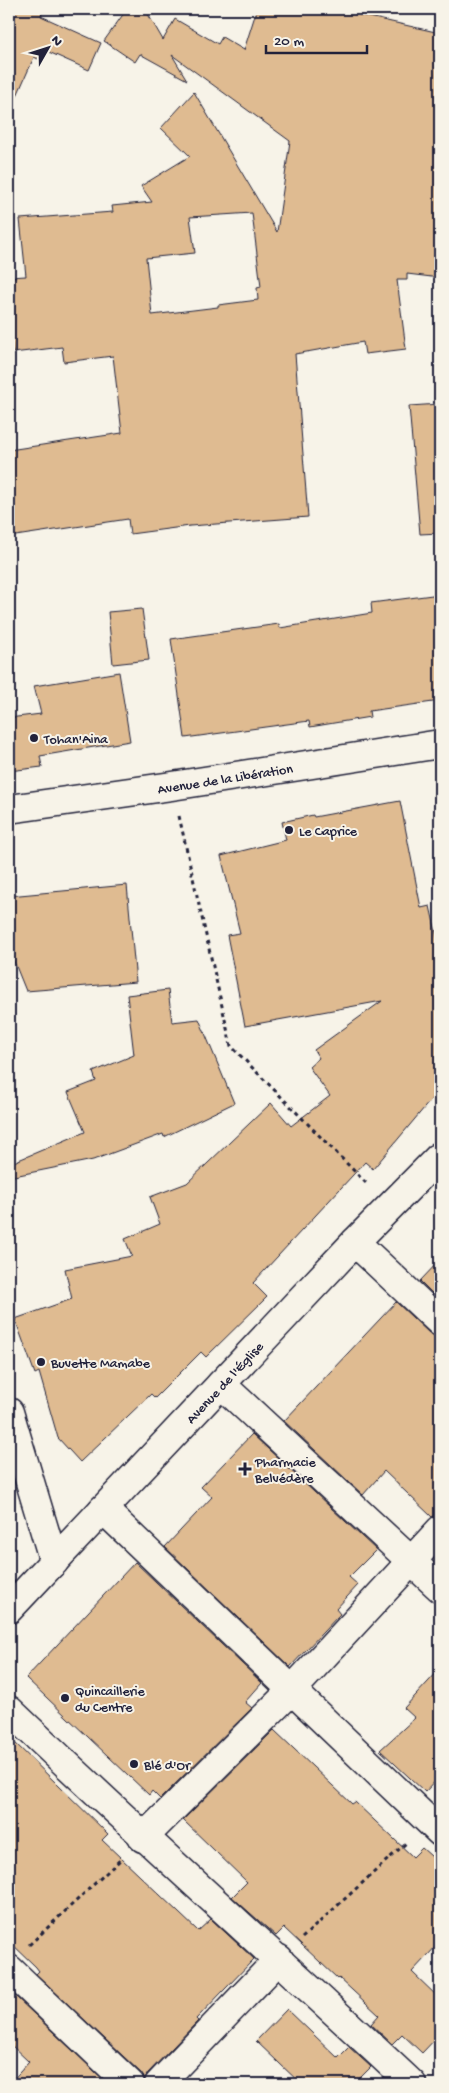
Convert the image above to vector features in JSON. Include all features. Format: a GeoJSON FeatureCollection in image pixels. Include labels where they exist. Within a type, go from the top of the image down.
{"type":"FeatureCollection","features":[{"type":"Feature","properties":{"kind":"street","name":"Avenue de la Libération"},"geometry":{"type":"LineString","coordinates":[[9,809],[172,786],[440,744]]}},
{"type":"Feature","properties":{"kind":"street","name":"Avenue de l'Église"},"geometry":{"type":"LineString","coordinates":[[9,1609],[355,1242],[440,1156]]}},
{"type":"Feature","properties":{"kind":"street"},"geometry":{"type":"LineString","coordinates":[[355,1242],[440,1322]]}},
{"type":"Feature","properties":{"kind":"street"},"geometry":{"type":"LineString","coordinates":[[221,1384],[440,1588]]}},
{"type":"Feature","properties":{"kind":"street"},"geometry":{"type":"LineString","coordinates":[[9,1412],[54,1562]]}},
{"type":"Feature","properties":{"kind":"street"},"geometry":{"type":"LineString","coordinates":[[103,1509],[435,1827]]}},
{"type":"Feature","properties":{"kind":"street"},"geometry":{"type":"LineString","coordinates":[[143,1838],[292,1690],[440,1530]]}},
{"type":"Feature","properties":{"kind":"street"},"geometry":{"type":"LineString","coordinates":[[9,1710],[143,1838],[279,1959],[412,2084]]}},
{"type":"Feature","properties":{"kind":"street"},"geometry":{"type":"LineString","coordinates":[[159,2084],[279,1959]]}},
{"type":"Feature","properties":{"kind":"street"},"geometry":{"type":"LineString","coordinates":[[16,1960],[130,2084]]}},
{"type":"Feature","properties":{"kind":"path"},"geometry":{"type":"LineString","coordinates":[[172,786],[231,1046],[389,1207]]}},
{"type":"Feature","properties":{"kind":"path"},"geometry":{"type":"LineString","coordinates":[[279,1959],[435,1827]]}},
{"type":"Feature","properties":{"kind":"path"},"geometry":{"type":"LineString","coordinates":[[16,1960],[143,1838]]}},
{"type":"Feature","properties":{"kind":"building"},"geometry":{"type":"Polygon","coordinates":[[[9,9],[44,9],[41,16],[101,43],[89,70],[42,49],[38,59],[34,57],[9,114],[9,9]]]}},
{"type":"Feature","properties":{"kind":"building"},"geometry":{"type":"Polygon","coordinates":[[[127,9],[145,9],[163,40],[175,19],[218,44],[222,37],[244,50],[257,9],[334,9],[440,33],[440,278],[407,274],[407,280],[397,280],[406,349],[365,354],[363,342],[295,354],[308,517],[190,526],[130,534],[128,519],[9,537],[9,450],[122,433],[113,356],[64,362],[62,347],[13,353],[10,327],[9,277],[26,276],[20,219],[113,212],[112,206],[152,202],[141,186],[190,156],[161,128],[194,92],[277,232],[290,141],[172,55],[187,80],[140,54],[135,62],[104,41],[127,9]],[[252,213],[190,217],[195,253],[146,258],[152,315],[258,300],[257,288],[261,287],[252,213]]]}},
{"type":"Feature","properties":{"kind":"building"},"geometry":{"type":"Polygon","coordinates":[[[440,404],[440,533],[420,534],[409,406],[440,404]]]}},
{"type":"Feature","properties":{"kind":"building"},"geometry":{"type":"Polygon","coordinates":[[[440,594],[440,701],[369,711],[370,717],[310,727],[309,721],[185,738],[171,639],[279,624],[280,628],[372,613],[371,603],[440,594]]]}},
{"type":"Feature","properties":{"kind":"building"},"geometry":{"type":"Polygon","coordinates":[[[142,609],[149,660],[113,664],[108,612],[142,609]]]}},
{"type":"Feature","properties":{"kind":"building"},"geometry":{"type":"Polygon","coordinates":[[[119,672],[130,741],[40,756],[42,767],[9,771],[9,718],[41,714],[34,686],[119,672]]]}},
{"type":"Feature","properties":{"kind":"building"},"geometry":{"type":"Polygon","coordinates":[[[400,801],[421,908],[430,906],[440,950],[440,1089],[373,1169],[365,1162],[253,1283],[267,1297],[206,1357],[201,1352],[155,1398],[151,1394],[80,1462],[58,1438],[39,1372],[35,1374],[15,1319],[72,1299],[65,1269],[132,1256],[125,1239],[160,1224],[150,1197],[187,1183],[271,1103],[291,1126],[330,1096],[309,1067],[319,1058],[314,1050],[382,1001],[245,1026],[227,935],[240,933],[221,856],[286,840],[282,822],[400,801]]]}},
{"type":"Feature","properties":{"kind":"building"},"geometry":{"type":"Polygon","coordinates":[[[127,885],[136,982],[26,991],[9,949],[9,896],[127,885]]]}},
{"type":"Feature","properties":{"kind":"building"},"geometry":{"type":"Polygon","coordinates":[[[168,990],[172,1022],[199,1019],[234,1103],[164,1137],[163,1134],[93,1160],[9,1177],[9,1164],[85,1132],[68,1092],[96,1081],[93,1072],[134,1055],[127,995],[168,990]]]}},
{"type":"Feature","properties":{"kind":"building"},"geometry":{"type":"Polygon","coordinates":[[[440,1260],[440,1301],[420,1281],[440,1260]]]}},
{"type":"Feature","properties":{"kind":"building"},"geometry":{"type":"Polygon","coordinates":[[[396,1302],[429,1333],[440,1337],[440,1515],[432,1517],[384,1471],[363,1495],[284,1421],[396,1302]]]}},
{"type":"Feature","properties":{"kind":"building"},"geometry":{"type":"Polygon","coordinates":[[[252,1434],[376,1550],[349,1577],[358,1585],[336,1609],[340,1614],[290,1667],[165,1547],[212,1497],[201,1487],[252,1434]]]}},
{"type":"Feature","properties":{"kind":"building"},"geometry":{"type":"Polygon","coordinates":[[[135,1562],[262,1683],[245,1702],[252,1708],[160,1799],[152,1791],[149,1795],[26,1678],[135,1562]]]}},
{"type":"Feature","properties":{"kind":"building"},"geometry":{"type":"Polygon","coordinates":[[[440,1669],[440,1776],[425,1792],[380,1750],[415,1718],[404,1708],[440,1669]]]}},
{"type":"Feature","properties":{"kind":"building"},"geometry":{"type":"Polygon","coordinates":[[[274,1730],[352,1804],[355,1802],[413,1857],[422,1848],[440,1864],[440,1942],[412,1972],[440,1999],[440,2034],[422,2053],[402,2034],[392,2044],[371,2024],[379,2015],[339,1978],[284,1928],[276,1936],[232,1897],[247,1882],[183,1820],[274,1730]]]}},
{"type":"Feature","properties":{"kind":"building"},"geometry":{"type":"Polygon","coordinates":[[[9,1737],[108,1834],[102,1840],[198,1931],[211,1919],[254,1959],[196,2019],[198,2021],[148,2073],[145,2079],[141,2073],[36,1974],[39,1971],[36,1967],[9,1941],[9,1737]]]}},
{"type":"Feature","properties":{"kind":"building"},"geometry":{"type":"Polygon","coordinates":[[[15,1996],[108,2084],[9,2084],[29,2062],[9,2043],[9,2003],[15,1996]]]}},
{"type":"Feature","properties":{"kind":"building"},"geometry":{"type":"Polygon","coordinates":[[[287,2009],[338,2058],[349,2047],[371,2067],[359,2079],[365,2084],[301,2084],[256,2041],[287,2009]]]}},
{"type":"Feature","properties":{"kind":"place","name":"Tohan'Aina"},"geometry":{"type":"Point","coordinates":[34,738]}},
{"type":"Feature","properties":{"kind":"place","name":"Le Caprice"},"geometry":{"type":"Point","coordinates":[289,830]}},
{"type":"Feature","properties":{"kind":"place","name":"Buvette Mamabe"},"geometry":{"type":"Point","coordinates":[41,1362]}},
{"type":"Feature","properties":{"kind":"place","name":"Pharmacie Belvédère"},"geometry":{"type":"Point","coordinates":[245,1469]}},
{"type":"Feature","properties":{"kind":"place","name":"Quincaillerie du Centre"},"geometry":{"type":"Point","coordinates":[65,1698]}},
{"type":"Feature","properties":{"kind":"place","name":"Blé d'Or"},"geometry":{"type":"Point","coordinates":[134,1764]}}]}
